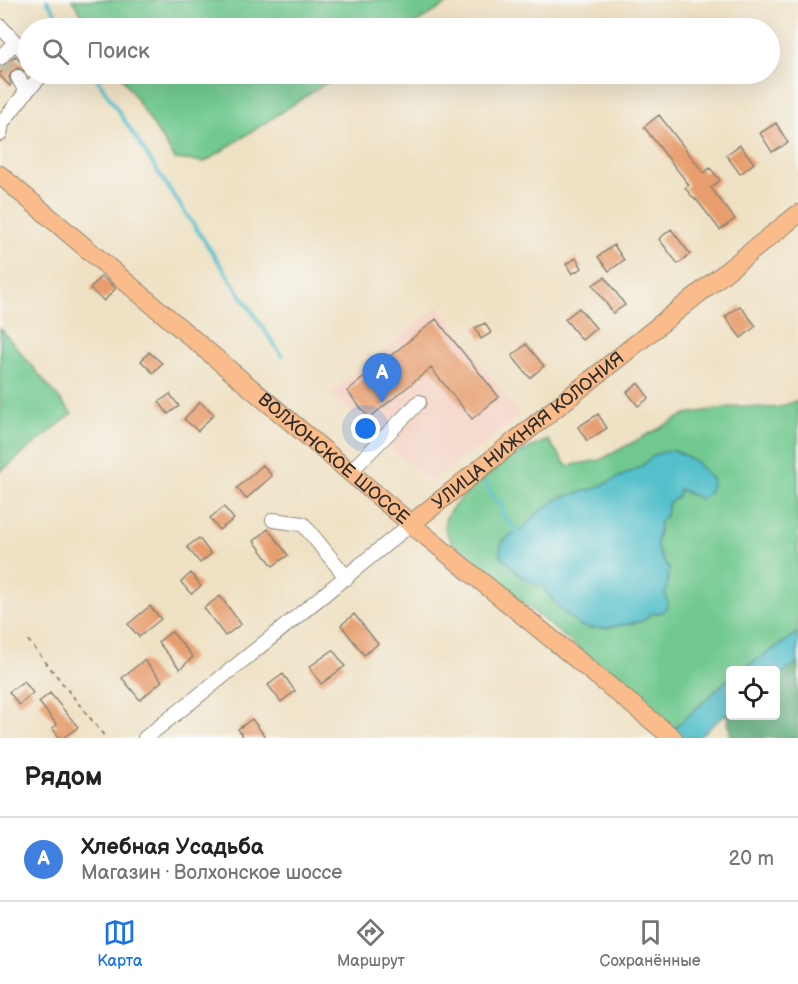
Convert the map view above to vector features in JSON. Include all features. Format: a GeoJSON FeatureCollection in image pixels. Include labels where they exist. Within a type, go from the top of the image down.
{"type":"FeatureCollection","features":[{"type":"Feature","properties":{"kind":"main road","name":"ВОЛХОНСКОЕ ШОССЕ"},"geometry":{"type":"LineString","coordinates":[[0,175],[411,524],[673,738]]}},
{"type":"Feature","properties":{"kind":"main road","name":"УЛИЦА НИЖНЯЯ КОЛОНИЯ"},"geometry":{"type":"LineString","coordinates":[[411,524],[798,214]]}},
{"type":"Feature","properties":{"kind":"street"},"geometry":{"type":"LineString","coordinates":[[0,26],[18,45]]}},
{"type":"Feature","properties":{"kind":"street"},"geometry":{"type":"LineString","coordinates":[[0,58],[15,42]]}},
{"type":"Feature","properties":{"kind":"street"},"geometry":{"type":"LineString","coordinates":[[22,84],[27,92]]}},
{"type":"Feature","properties":{"kind":"street"},"geometry":{"type":"LineString","coordinates":[[0,134],[2,123],[34,84]]}},
{"type":"Feature","properties":{"kind":"street"},"geometry":{"type":"LineString","coordinates":[[350,472],[419,402]]}},
{"type":"Feature","properties":{"kind":"street"},"geometry":{"type":"LineString","coordinates":[[273,520],[303,524],[346,578]]}},
{"type":"Feature","properties":{"kind":"street","name":"УЛИЦА НИЖНЯЯ КОЛОНИЯ"},"geometry":{"type":"LineString","coordinates":[[145,738],[411,524]]}},
{"type":"Feature","properties":{"kind":"path"},"geometry":{"type":"LineString","coordinates":[[28,640],[106,738]]}},
{"type":"Feature","properties":{"kind":"shaded area"},"geometry":{"type":"Polygon","coordinates":[[[439,306],[520,417],[430,482],[330,393],[439,306]]]}},
{"type":"Feature","properties":{"kind":"green space"},"geometry":{"type":"Polygon","coordinates":[[[72,0],[453,0],[425,18],[84,18],[72,0]]]}},
{"type":"Feature","properties":{"kind":"green space"},"geometry":{"type":"Polygon","coordinates":[[[126,84],[325,84],[205,162],[175,159],[126,84]]]}},
{"type":"Feature","properties":{"kind":"green space"},"geometry":{"type":"Polygon","coordinates":[[[0,328],[72,414],[0,472],[0,328]]]}},
{"type":"Feature","properties":{"kind":"green space"},"geometry":{"type":"Polygon","coordinates":[[[798,400],[798,633],[747,666],[726,666],[726,682],[675,728],[459,550],[449,538],[445,522],[455,504],[491,473],[514,457],[548,440],[567,466],[600,460],[686,414],[737,406],[777,408],[798,400]],[[656,454],[640,467],[619,478],[596,488],[560,498],[503,541],[556,605],[579,625],[588,628],[605,628],[643,621],[665,593],[669,569],[658,550],[659,521],[665,517],[669,503],[678,496],[679,488],[689,495],[656,454]]]}},
{"type":"Feature","properties":{"kind":"green space"},"geometry":{"type":"Polygon","coordinates":[[[798,662],[798,738],[731,738],[728,720],[780,720],[780,674],[798,662]]]}},
{"type":"Feature","properties":{"kind":"water"},"geometry":{"type":"Polygon","coordinates":[[[674,450],[695,461],[713,480],[709,493],[701,499],[679,489],[678,496],[669,503],[665,517],[660,521],[657,545],[659,554],[669,569],[665,593],[668,604],[663,612],[650,614],[643,621],[605,628],[588,628],[579,625],[556,605],[544,588],[519,575],[499,553],[503,541],[560,498],[596,488],[640,467],[656,454],[674,450]]]}},
{"type":"Feature","properties":{"kind":"water"},"geometry":{"type":"Polygon","coordinates":[[[798,633],[798,662],[780,674],[780,666],[747,666],[798,633]]]}},
{"type":"Feature","properties":{"kind":"water"},"geometry":{"type":"Polygon","coordinates":[[[726,682],[726,714],[697,738],[664,738],[726,682]]]}},
{"type":"Feature","properties":{"kind":"building"},"geometry":{"type":"Polygon","coordinates":[[[15,56],[18,59],[18,68],[11,72],[9,77],[10,86],[0,76],[15,56]]]}},
{"type":"Feature","properties":{"kind":"building"},"geometry":{"type":"Polygon","coordinates":[[[659,115],[704,173],[710,168],[720,180],[711,188],[735,219],[720,230],[685,188],[689,185],[644,127],[659,115]]]}},
{"type":"Feature","properties":{"kind":"building"},"geometry":{"type":"Polygon","coordinates":[[[776,123],[788,143],[772,152],[760,133],[776,123]]]}},
{"type":"Feature","properties":{"kind":"building"},"geometry":{"type":"Polygon","coordinates":[[[740,145],[754,163],[740,174],[726,155],[740,145]]]}},
{"type":"Feature","properties":{"kind":"building"},"geometry":{"type":"Polygon","coordinates":[[[671,229],[690,254],[678,264],[659,239],[671,229]]]}},
{"type":"Feature","properties":{"kind":"building"},"geometry":{"type":"Polygon","coordinates":[[[614,245],[624,260],[609,271],[598,257],[614,245]]]}},
{"type":"Feature","properties":{"kind":"building"},"geometry":{"type":"Polygon","coordinates":[[[576,258],[582,268],[572,274],[566,264],[576,258]]]}},
{"type":"Feature","properties":{"kind":"building"},"geometry":{"type":"Polygon","coordinates":[[[101,276],[116,288],[104,301],[90,289],[101,276]]]}},
{"type":"Feature","properties":{"kind":"building"},"geometry":{"type":"Polygon","coordinates":[[[605,277],[625,305],[613,313],[593,285],[605,277]]]}},
{"type":"Feature","properties":{"kind":"building"},"geometry":{"type":"Polygon","coordinates":[[[740,306],[756,326],[741,338],[725,317],[740,306]]]}},
{"type":"Feature","properties":{"kind":"building"},"geometry":{"type":"Polygon","coordinates":[[[579,308],[596,328],[582,340],[565,319],[579,308]]]}},
{"type":"Feature","properties":{"kind":"building"},"geometry":{"type":"Polygon","coordinates":[[[436,319],[499,397],[472,419],[431,368],[369,418],[347,391],[436,319]]]}},
{"type":"Feature","properties":{"kind":"building"},"geometry":{"type":"Polygon","coordinates":[[[485,323],[491,333],[481,339],[475,328],[485,323]]]}},
{"type":"Feature","properties":{"kind":"building"},"geometry":{"type":"Polygon","coordinates":[[[526,344],[544,366],[530,378],[512,356],[526,344]]]}},
{"type":"Feature","properties":{"kind":"building"},"geometry":{"type":"Polygon","coordinates":[[[149,352],[162,363],[153,373],[141,361],[149,352]]]}},
{"type":"Feature","properties":{"kind":"building"},"geometry":{"type":"Polygon","coordinates":[[[638,383],[649,398],[638,406],[627,392],[638,383]]]}},
{"type":"Feature","properties":{"kind":"building"},"geometry":{"type":"Polygon","coordinates":[[[170,394],[179,406],[168,414],[159,402],[170,394]]]}},
{"type":"Feature","properties":{"kind":"building"},"geometry":{"type":"Polygon","coordinates":[[[200,402],[214,414],[198,431],[184,419],[200,402]]]}},
{"type":"Feature","properties":{"kind":"building"},"geometry":{"type":"Polygon","coordinates":[[[598,414],[607,428],[587,441],[578,427],[598,414]]]}},
{"type":"Feature","properties":{"kind":"building"},"geometry":{"type":"Polygon","coordinates":[[[263,465],[272,476],[246,499],[237,488],[263,465]]]}},
{"type":"Feature","properties":{"kind":"building"},"geometry":{"type":"Polygon","coordinates":[[[224,507],[234,519],[219,530],[210,518],[224,507]]]}},
{"type":"Feature","properties":{"kind":"building"},"geometry":{"type":"Polygon","coordinates":[[[268,529],[288,555],[273,566],[254,541],[268,529]]]}},
{"type":"Feature","properties":{"kind":"building"},"geometry":{"type":"Polygon","coordinates":[[[199,538],[211,554],[200,563],[187,547],[199,538]]]}},
{"type":"Feature","properties":{"kind":"building"},"geometry":{"type":"Polygon","coordinates":[[[191,573],[201,586],[191,594],[181,582],[191,573]]]}},
{"type":"Feature","properties":{"kind":"building"},"geometry":{"type":"Polygon","coordinates":[[[220,596],[241,624],[225,636],[204,608],[220,596]]]}},
{"type":"Feature","properties":{"kind":"building"},"geometry":{"type":"Polygon","coordinates":[[[150,606],[161,619],[139,637],[128,624],[150,606]]]}},
{"type":"Feature","properties":{"kind":"building"},"geometry":{"type":"Polygon","coordinates":[[[354,614],[378,644],[364,655],[341,625],[354,614]]]}},
{"type":"Feature","properties":{"kind":"building"},"geometry":{"type":"Polygon","coordinates":[[[171,632],[193,657],[180,669],[158,642],[171,632]]]}},
{"type":"Feature","properties":{"kind":"building"},"geometry":{"type":"Polygon","coordinates":[[[333,650],[345,666],[321,684],[309,667],[333,650]]]}},
{"type":"Feature","properties":{"kind":"building"},"geometry":{"type":"Polygon","coordinates":[[[144,660],[162,681],[140,700],[122,678],[144,660]]]}},
{"type":"Feature","properties":{"kind":"building"},"geometry":{"type":"Polygon","coordinates":[[[283,674],[295,691],[281,702],[268,685],[283,674]]]}},
{"type":"Feature","properties":{"kind":"building"},"geometry":{"type":"Polygon","coordinates":[[[24,681],[33,693],[19,705],[9,692],[24,681]]]}},
{"type":"Feature","properties":{"kind":"building"},"geometry":{"type":"Polygon","coordinates":[[[50,693],[78,727],[63,738],[60,738],[52,728],[57,725],[39,702],[50,693]]]}},
{"type":"Feature","properties":{"kind":"building"},"geometry":{"type":"Polygon","coordinates":[[[252,719],[266,738],[244,738],[238,729],[252,719]]]}},
{"type":"Feature","properties":{"kind":"waterway"},"geometry":{"type":"LineString","coordinates":[[47,0],[59,18]]}},
{"type":"Feature","properties":{"kind":"waterway"},"geometry":{"type":"LineString","coordinates":[[101,84],[282,356]]}},
{"type":"Feature","properties":{"kind":"waterway"},"geometry":{"type":"LineString","coordinates":[[485,482],[494,498],[501,503],[503,515],[517,531]]}},
{"type":"Feature","properties":{"kind":"tunnel"},"geometry":{"type":"LineString","coordinates":[[0,59],[18,77]]}},
{"type":"Feature","properties":{"kind":"place","name":"Хлебная Усадьба"},"geometry":{"type":"Point","coordinates":[382,403]}}]}
